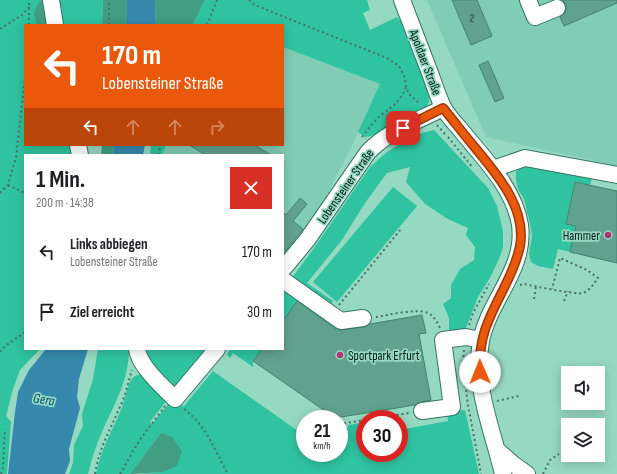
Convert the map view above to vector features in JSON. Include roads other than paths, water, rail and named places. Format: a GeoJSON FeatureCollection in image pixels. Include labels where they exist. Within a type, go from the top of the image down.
{"type":"FeatureCollection","features":[{"type":"Feature","properties":{"kind":"street"},"geometry":{"type":"LineString","coordinates":[[51,0],[56,24]]}},
{"type":"Feature","properties":{"kind":"street","name":"Apoldaer Straße"},"geometry":{"type":"LineString","coordinates":[[402,0],[439,114],[493,170],[516,208],[520,226],[520,244],[515,265],[488,320],[481,340],[479,358],[484,402],[503,474]]}},
{"type":"Feature","properties":{"kind":"street"},"geometry":{"type":"LineString","coordinates":[[528,0],[535,17],[557,8]]}},
{"type":"Feature","properties":{"kind":"street","name":"Lobensteiner Straße"},"geometry":{"type":"LineString","coordinates":[[284,268],[307,240],[368,152],[376,143],[389,135],[439,114]]}},
{"type":"Feature","properties":{"kind":"street"},"geometry":{"type":"LineString","coordinates":[[493,170],[525,158],[617,175]]}},
{"type":"Feature","properties":{"kind":"street"},"geometry":{"type":"LineString","coordinates":[[284,281],[341,321],[363,318]]}},
{"type":"Feature","properties":{"kind":"street"},"geometry":{"type":"LineString","coordinates":[[422,411],[452,407],[443,340],[466,337],[481,340]]}},
{"type":"Feature","properties":{"kind":"street"},"geometry":{"type":"LineString","coordinates":[[138,352],[147,369],[177,402],[216,350]]}},
{"type":"Feature","properties":{"kind":"street"},"geometry":{"type":"LineString","coordinates":[[497,450],[527,474]]}},
{"type":"Feature","properties":{"kind":"water"},"geometry":{"type":"Polygon","coordinates":[[[127,0],[155,0],[156,24],[127,24],[127,0]]]}},
{"type":"Feature","properties":{"kind":"water"},"geometry":{"type":"Polygon","coordinates":[[[114,146],[145,146],[143,154],[113,154],[114,146]]]}},
{"type":"Feature","properties":{"kind":"water","name":"Gera"},"geometry":{"type":"Polygon","coordinates":[[[45,350],[88,350],[79,379],[77,397],[80,408],[69,449],[70,461],[65,474],[8,474],[18,392],[29,370],[45,350]]]}},
{"type":"Feature","properties":{"kind":"place","name":"Hammer"},"geometry":{"type":"Point","coordinates":[608,235]}},
{"type":"Feature","properties":{"kind":"place","name":"Sportpark Erfurt"},"geometry":{"type":"Point","coordinates":[340,355]}}]}
